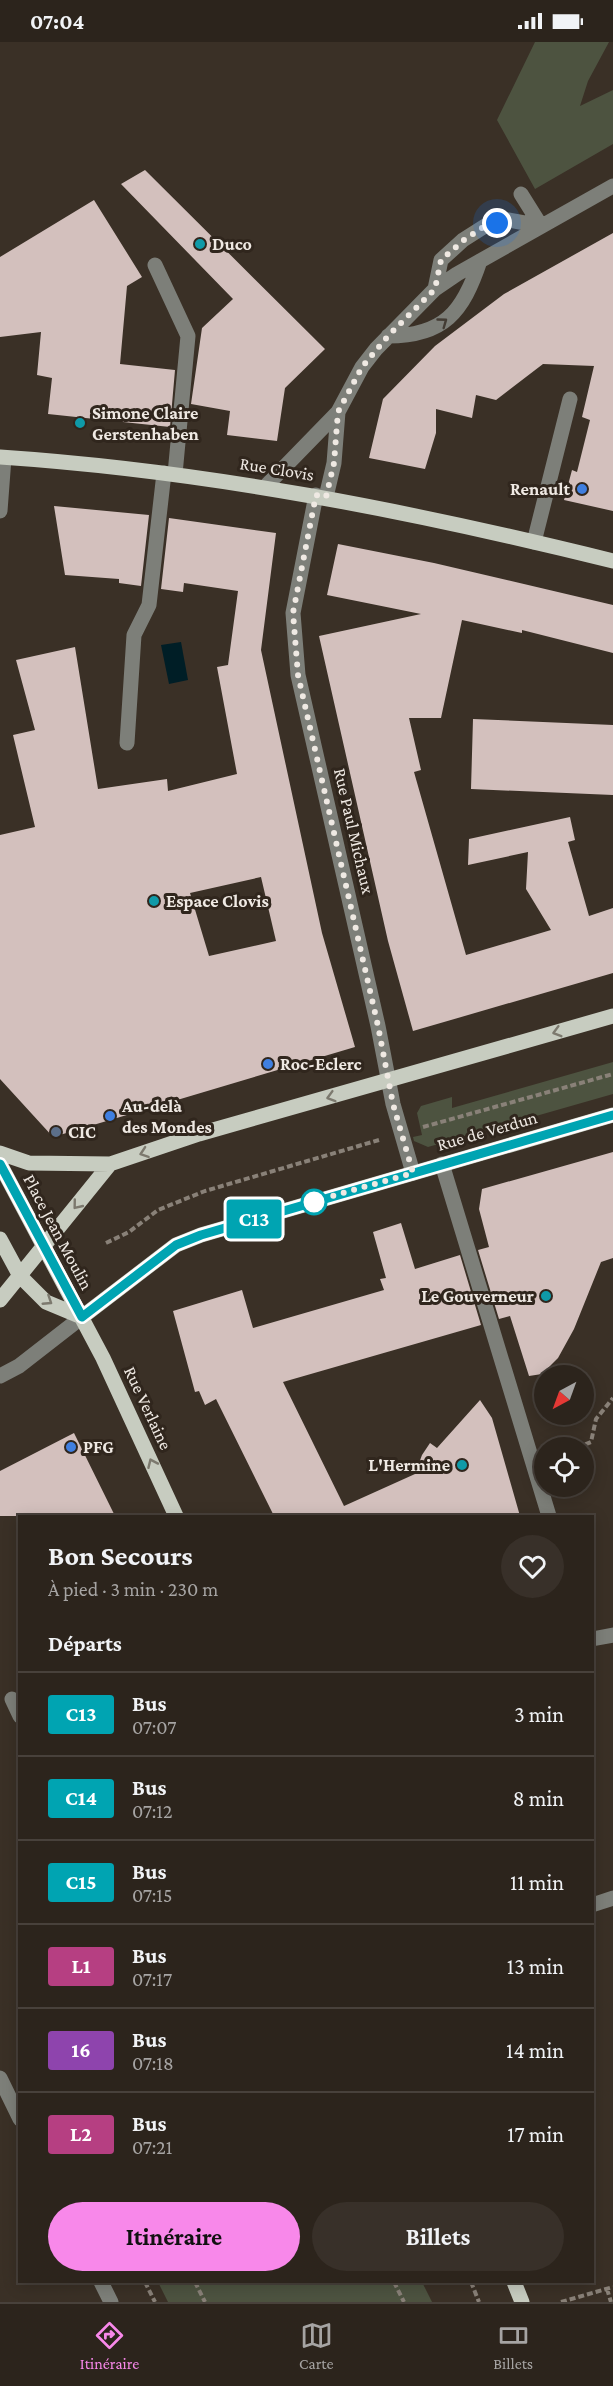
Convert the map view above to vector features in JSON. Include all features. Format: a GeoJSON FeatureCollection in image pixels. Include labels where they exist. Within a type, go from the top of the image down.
{"type":"FeatureCollection","features":[{"type":"Feature","properties":{"kind":"main road","name":"Rue Clovis"},"geometry":{"type":"LineString","coordinates":[[2,458],[169,474],[321,496],[613,561]]}},
{"type":"Feature","properties":{"kind":"main road"},"geometry":{"type":"LineString","coordinates":[[0,1153],[29,1163],[110,1164],[199,1134],[613,1016]]}},
{"type":"Feature","properties":{"kind":"main road","name":"Rue de Verdun"},"geometry":{"type":"LineString","coordinates":[[82,1317],[176,1245],[201,1235],[613,1115]]}},
{"type":"Feature","properties":{"kind":"main road","name":"Place Jean Moulin"},"geometry":{"type":"LineString","coordinates":[[0,1164],[82,1317]]}},
{"type":"Feature","properties":{"kind":"main road"},"geometry":{"type":"LineString","coordinates":[[1,1297],[110,1164]]}},
{"type":"Feature","properties":{"kind":"main road"},"geometry":{"type":"LineString","coordinates":[[0,1239],[20,1276],[46,1302],[82,1317]]}},
{"type":"Feature","properties":{"kind":"main road","name":"Rue Verlaine"},"geometry":{"type":"LineString","coordinates":[[82,1317],[132,1418],[176,1515]]}},
{"type":"Feature","properties":{"kind":"main road"},"geometry":{"type":"LineString","coordinates":[[514,2283],[522,2302]]}},
{"type":"Feature","properties":{"kind":"street"},"geometry":{"type":"LineString","coordinates":[[265,487],[338,412],[362,367],[388,336],[435,289],[613,186]]}},
{"type":"Feature","properties":{"kind":"street"},"geometry":{"type":"LineString","coordinates":[[521,194],[541,226]]}},
{"type":"Feature","properties":{"kind":"street"},"geometry":{"type":"LineString","coordinates":[[435,289],[441,260],[485,226],[508,220],[541,226]]}},
{"type":"Feature","properties":{"kind":"street"},"geometry":{"type":"LineString","coordinates":[[388,336],[414,336],[441,325],[457,310],[471,288],[480,261]]}},
{"type":"Feature","properties":{"kind":"street"},"geometry":{"type":"LineString","coordinates":[[127,743],[134,635],[149,605],[188,336],[155,265]]}},
{"type":"Feature","properties":{"kind":"street"},"geometry":{"type":"LineString","coordinates":[[534,542],[570,399]]}},
{"type":"Feature","properties":{"kind":"street","name":"Rue Paul Michaux"},"geometry":{"type":"LineString","coordinates":[[338,412],[334,463],[321,496],[293,613],[298,675],[378,1026],[387,1081],[413,1173]]}},
{"type":"Feature","properties":{"kind":"street"},"geometry":{"type":"LineString","coordinates":[[0,511],[2,458]]}},
{"type":"Feature","properties":{"kind":"street"},"geometry":{"type":"LineString","coordinates":[[442,1164],[549,1515]]}},
{"type":"Feature","properties":{"kind":"street"},"geometry":{"type":"LineString","coordinates":[[0,1376],[19,1366],[82,1317]]}},
{"type":"Feature","properties":{"kind":"street"},"geometry":{"type":"LineString","coordinates":[[594,1639],[613,1635]]}},
{"type":"Feature","properties":{"kind":"street"},"geometry":{"type":"LineString","coordinates":[[12,1700],[18,1712]]}},
{"type":"Feature","properties":{"kind":"street"},"geometry":{"type":"LineString","coordinates":[[594,1904],[613,1898]]}},
{"type":"Feature","properties":{"kind":"street"},"geometry":{"type":"LineString","coordinates":[[0,2078],[18,2115]]}},
{"type":"Feature","properties":{"kind":"street"},"geometry":{"type":"LineString","coordinates":[[102,2283],[111,2302]]}},
{"type":"Feature","properties":{"kind":"path"},"geometry":{"type":"LineString","coordinates":[[415,1129],[613,1074]]}},
{"type":"Feature","properties":{"kind":"path"},"geometry":{"type":"LineString","coordinates":[[106,1243],[129,1232],[158,1210],[205,1191],[383,1139]]}},
{"type":"Feature","properties":{"kind":"path"},"geometry":{"type":"LineString","coordinates":[[592,1437],[596,1419],[613,1398]]}},
{"type":"Feature","properties":{"kind":"path"},"geometry":{"type":"LineString","coordinates":[[146,2283],[155,2302]]}},
{"type":"Feature","properties":{"kind":"path"},"geometry":{"type":"LineString","coordinates":[[196,2283],[205,2302]]}},
{"type":"Feature","properties":{"kind":"path"},"geometry":{"type":"LineString","coordinates":[[394,2283],[404,2302]]}},
{"type":"Feature","properties":{"kind":"path"},"geometry":{"type":"LineString","coordinates":[[471,2283],[479,2302]]}},
{"type":"Feature","properties":{"kind":"path"},"geometry":{"type":"LineString","coordinates":[[561,2302],[613,2287]]}},
{"type":"Feature","properties":{"kind":"path"},"geometry":{"type":"LineString","coordinates":[[607,2289],[612,2302]]}},
{"type":"Feature","properties":{"kind":"green space"},"geometry":{"type":"Polygon","coordinates":[[[535,42],[609,42],[588,81],[580,106],[613,90],[613,144],[535,189],[497,120],[535,42]]]}},
{"type":"Feature","properties":{"kind":"green space"},"geometry":{"type":"Polygon","coordinates":[[[613,1062],[613,1094],[428,1147],[414,1141],[413,1137],[422,1135],[417,1113],[421,1106],[452,1097],[452,1108],[613,1062]]]}},
{"type":"Feature","properties":{"kind":"green space"},"geometry":{"type":"Polygon","coordinates":[[[158,2283],[422,2283],[432,2302],[168,2302],[158,2283]]]}},
{"type":"Feature","properties":{"kind":"water"},"geometry":{"type":"Polygon","coordinates":[[[181,642],[188,680],[169,684],[161,645],[181,642]]]}},
{"type":"Feature","properties":{"kind":"building"},"geometry":{"type":"Polygon","coordinates":[[[145,170],[325,349],[285,388],[277,441],[227,435],[230,411],[191,404],[202,328],[233,299],[121,184],[145,170]]]}},
{"type":"Feature","properties":{"kind":"building"},"geometry":{"type":"Polygon","coordinates":[[[94,200],[142,277],[127,286],[120,364],[175,370],[170,427],[48,414],[52,378],[37,375],[41,332],[0,337],[0,257],[94,200]]]}},
{"type":"Feature","properties":{"kind":"building"},"geometry":{"type":"Polygon","coordinates":[[[613,233],[613,511],[564,500],[572,470],[577,472],[590,420],[582,417],[594,366],[543,364],[496,400],[476,395],[472,418],[436,409],[436,433],[425,469],[369,458],[383,399],[435,346],[504,294],[613,233]]]}},
{"type":"Feature","properties":{"kind":"building"},"geometry":{"type":"Polygon","coordinates":[[[54,506],[149,515],[141,586],[119,583],[119,579],[65,575],[54,506]]]}},
{"type":"Feature","properties":{"kind":"building"},"geometry":{"type":"Polygon","coordinates":[[[169,518],[276,533],[261,650],[322,933],[355,1047],[53,1137],[0,1079],[0,835],[35,827],[13,735],[35,730],[16,660],[75,647],[98,789],[167,779],[168,791],[237,774],[217,667],[228,665],[238,591],[184,583],[183,592],[161,589],[169,518]],[[261,877],[190,893],[209,956],[276,941],[261,877]]]}},
{"type":"Feature","properties":{"kind":"building"},"geometry":{"type":"Polygon","coordinates":[[[338,544],[434,563],[613,605],[613,653],[522,630],[522,633],[462,620],[441,718],[409,718],[421,770],[414,772],[466,955],[551,930],[526,889],[528,852],[468,865],[469,839],[570,817],[575,840],[568,842],[589,916],[613,908],[613,973],[413,1031],[388,941],[319,636],[421,614],[327,595],[338,544]]]}},
{"type":"Feature","properties":{"kind":"building"},"geometry":{"type":"Polygon","coordinates":[[[473,719],[613,725],[613,795],[471,789],[473,719]]]}},
{"type":"Feature","properties":{"kind":"building","name":"Le Gouverneur"},"geometry":{"type":"Polygon","coordinates":[[[613,1152],[613,1258],[601,1262],[574,1329],[558,1358],[551,1365],[534,1365],[534,1375],[529,1376],[510,1316],[499,1319],[478,1250],[489,1247],[479,1209],[482,1189],[613,1152]]]}},
{"type":"Feature","properties":{"kind":"building"},"geometry":{"type":"Polygon","coordinates":[[[401,1223],[415,1269],[460,1255],[481,1325],[283,1382],[344,1506],[415,1474],[422,1455],[430,1443],[437,1448],[480,1400],[492,1418],[520,1515],[274,1515],[216,1399],[205,1405],[199,1391],[195,1392],[173,1311],[242,1290],[253,1328],[384,1290],[380,1279],[386,1278],[373,1232],[401,1223]]]}},
{"type":"Feature","properties":{"kind":"building"},"geometry":{"type":"Polygon","coordinates":[[[74,1433],[115,1515],[0,1516],[0,1471],[74,1433]]]}},
{"type":"Feature","properties":{"kind":"bus line","name":"C13"},"geometry":{"type":"LineString","coordinates":[[0,1164],[82,1317],[176,1245],[201,1235],[613,1115]]}},
{"type":"Feature","properties":{"kind":"place","name":"Duco"},"geometry":{"type":"Point","coordinates":[200,244]}},
{"type":"Feature","properties":{"kind":"place","name":"Simone Claire Gerstenhaben"},"geometry":{"type":"Point","coordinates":[80,423]}},
{"type":"Feature","properties":{"kind":"place","name":"Renault"},"geometry":{"type":"Point","coordinates":[582,489]}},
{"type":"Feature","properties":{"kind":"place","name":"Espace Clovis"},"geometry":{"type":"Point","coordinates":[154,901]}},
{"type":"Feature","properties":{"kind":"place","name":"Roc-Eclerc"},"geometry":{"type":"Point","coordinates":[268,1064]}},
{"type":"Feature","properties":{"kind":"place","name":"Au-delà des Mondes"},"geometry":{"type":"Point","coordinates":[110,1116]}},
{"type":"Feature","properties":{"kind":"place","name":"CIC"},"geometry":{"type":"Point","coordinates":[56,1132]}},
{"type":"Feature","properties":{"kind":"place","name":"Le Gouverneur"},"geometry":{"type":"Point","coordinates":[546,1296]}},
{"type":"Feature","properties":{"kind":"place","name":"PFG"},"geometry":{"type":"Point","coordinates":[71,1447]}},
{"type":"Feature","properties":{"kind":"place","name":"L'Hermine"},"geometry":{"type":"Point","coordinates":[462,1465]}},
{"type":"Feature","properties":{"kind":"route"},"geometry":{"type":"LineString","coordinates":[[314,1202],[308,1203],[413,1173],[387,1081],[378,1026],[298,675],[293,613],[308,532],[316,495],[326,497],[334,463],[338,412],[362,367],[388,336],[435,289],[441,260],[485,226],[497,223]]}}]}
